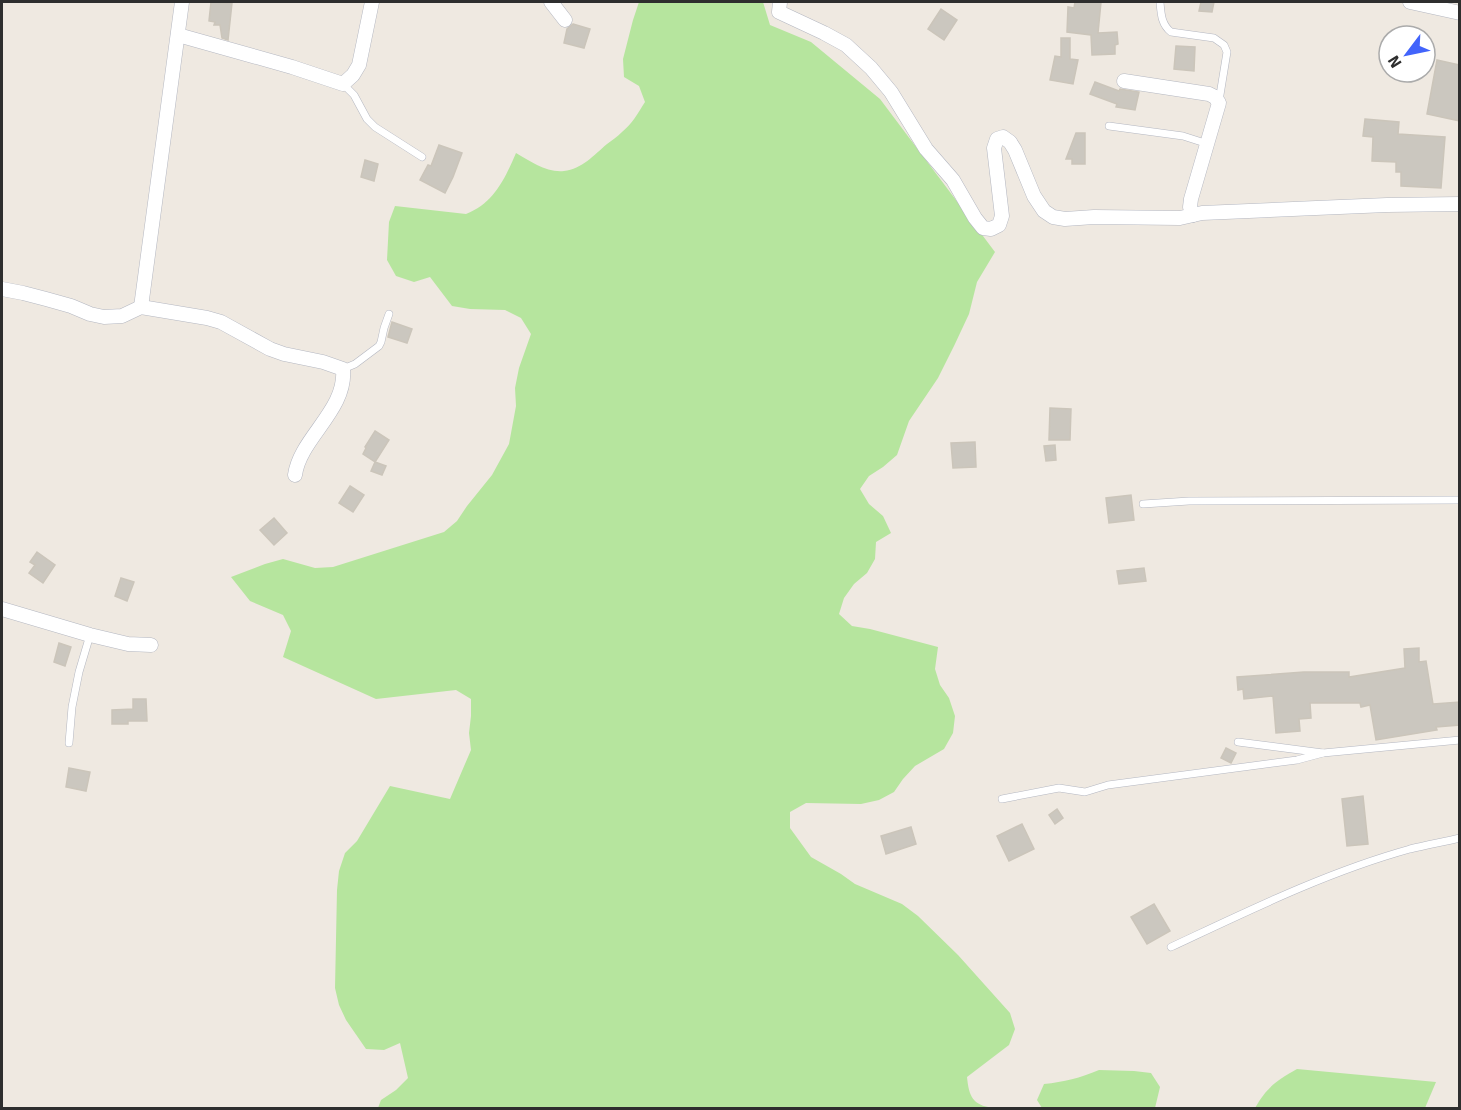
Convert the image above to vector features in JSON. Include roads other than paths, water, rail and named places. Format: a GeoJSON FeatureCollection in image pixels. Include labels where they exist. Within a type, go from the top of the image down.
{"type":"FeatureCollection","features":[{"type":"Feature","properties":{"kind":"street"},"geometry":{"type":"LineString","coordinates":[[141,307],[182,2]]}},
{"type":"Feature","properties":{"kind":"street"},"geometry":{"type":"LineString","coordinates":[[178,35],[343,84],[353,75],[359,65],[372,2]]}},
{"type":"Feature","properties":{"kind":"street"},"geometry":{"type":"LineString","coordinates":[[551,2],[564,20]]}},
{"type":"Feature","properties":{"kind":"street"},"geometry":{"type":"LineString","coordinates":[[780,2],[779,12],[846,45],[871,68],[891,92],[926,149],[953,180],[983,228],[991,230],[999,225],[1002,216],[994,148],[997,139],[1003,137],[1010,142],[1034,196],[1044,211],[1053,217],[1065,219],[1180,218],[1202,213],[1375,205],[1460,204]]}},
{"type":"Feature","properties":{"kind":"street"},"geometry":{"type":"LineString","coordinates":[[1410,2],[1460,13]]}},
{"type":"Feature","properties":{"kind":"street"},"geometry":{"type":"LineString","coordinates":[[1124,81],[1209,94],[1219,103],[1191,199],[1190,207],[1193,215]]}},
{"type":"Feature","properties":{"kind":"street"},"geometry":{"type":"LineString","coordinates":[[2,289],[71,306],[104,317],[122,316],[141,307],[207,318],[221,322],[270,349],[343,369],[344,376],[337,399],[304,451],[295,475]]}},
{"type":"Feature","properties":{"kind":"street"},"geometry":{"type":"LineString","coordinates":[[2,609],[90,635],[128,644],[151,645]]}},
{"type":"Feature","properties":{"kind":"lane"},"geometry":{"type":"LineString","coordinates":[[1160,2],[1163,22],[1171,32],[1214,38],[1224,45],[1227,52],[1219,103]]}},
{"type":"Feature","properties":{"kind":"lane"},"geometry":{"type":"LineString","coordinates":[[343,84],[354,94],[367,119],[375,127],[422,157]]}},
{"type":"Feature","properties":{"kind":"lane"},"geometry":{"type":"LineString","coordinates":[[1109,126],[1184,136],[1208,144]]}},
{"type":"Feature","properties":{"kind":"lane"},"geometry":{"type":"LineString","coordinates":[[343,369],[355,364],[379,346],[389,314]]}},
{"type":"Feature","properties":{"kind":"lane"},"geometry":{"type":"LineString","coordinates":[[1143,504],[1189,501],[1460,500]]}},
{"type":"Feature","properties":{"kind":"lane"},"geometry":{"type":"LineString","coordinates":[[69,743],[72,706],[90,635]]}},
{"type":"Feature","properties":{"kind":"lane"},"geometry":{"type":"LineString","coordinates":[[1002,799],[1059,788],[1085,792],[1108,785],[1297,760],[1323,753],[1460,740]]}},
{"type":"Feature","properties":{"kind":"lane"},"geometry":{"type":"LineString","coordinates":[[1238,742],[1323,753]]}},
{"type":"Feature","properties":{"kind":"lane"},"geometry":{"type":"LineString","coordinates":[[1171,947],[1257,906],[1351,868],[1410,849],[1460,838]]}}]}
